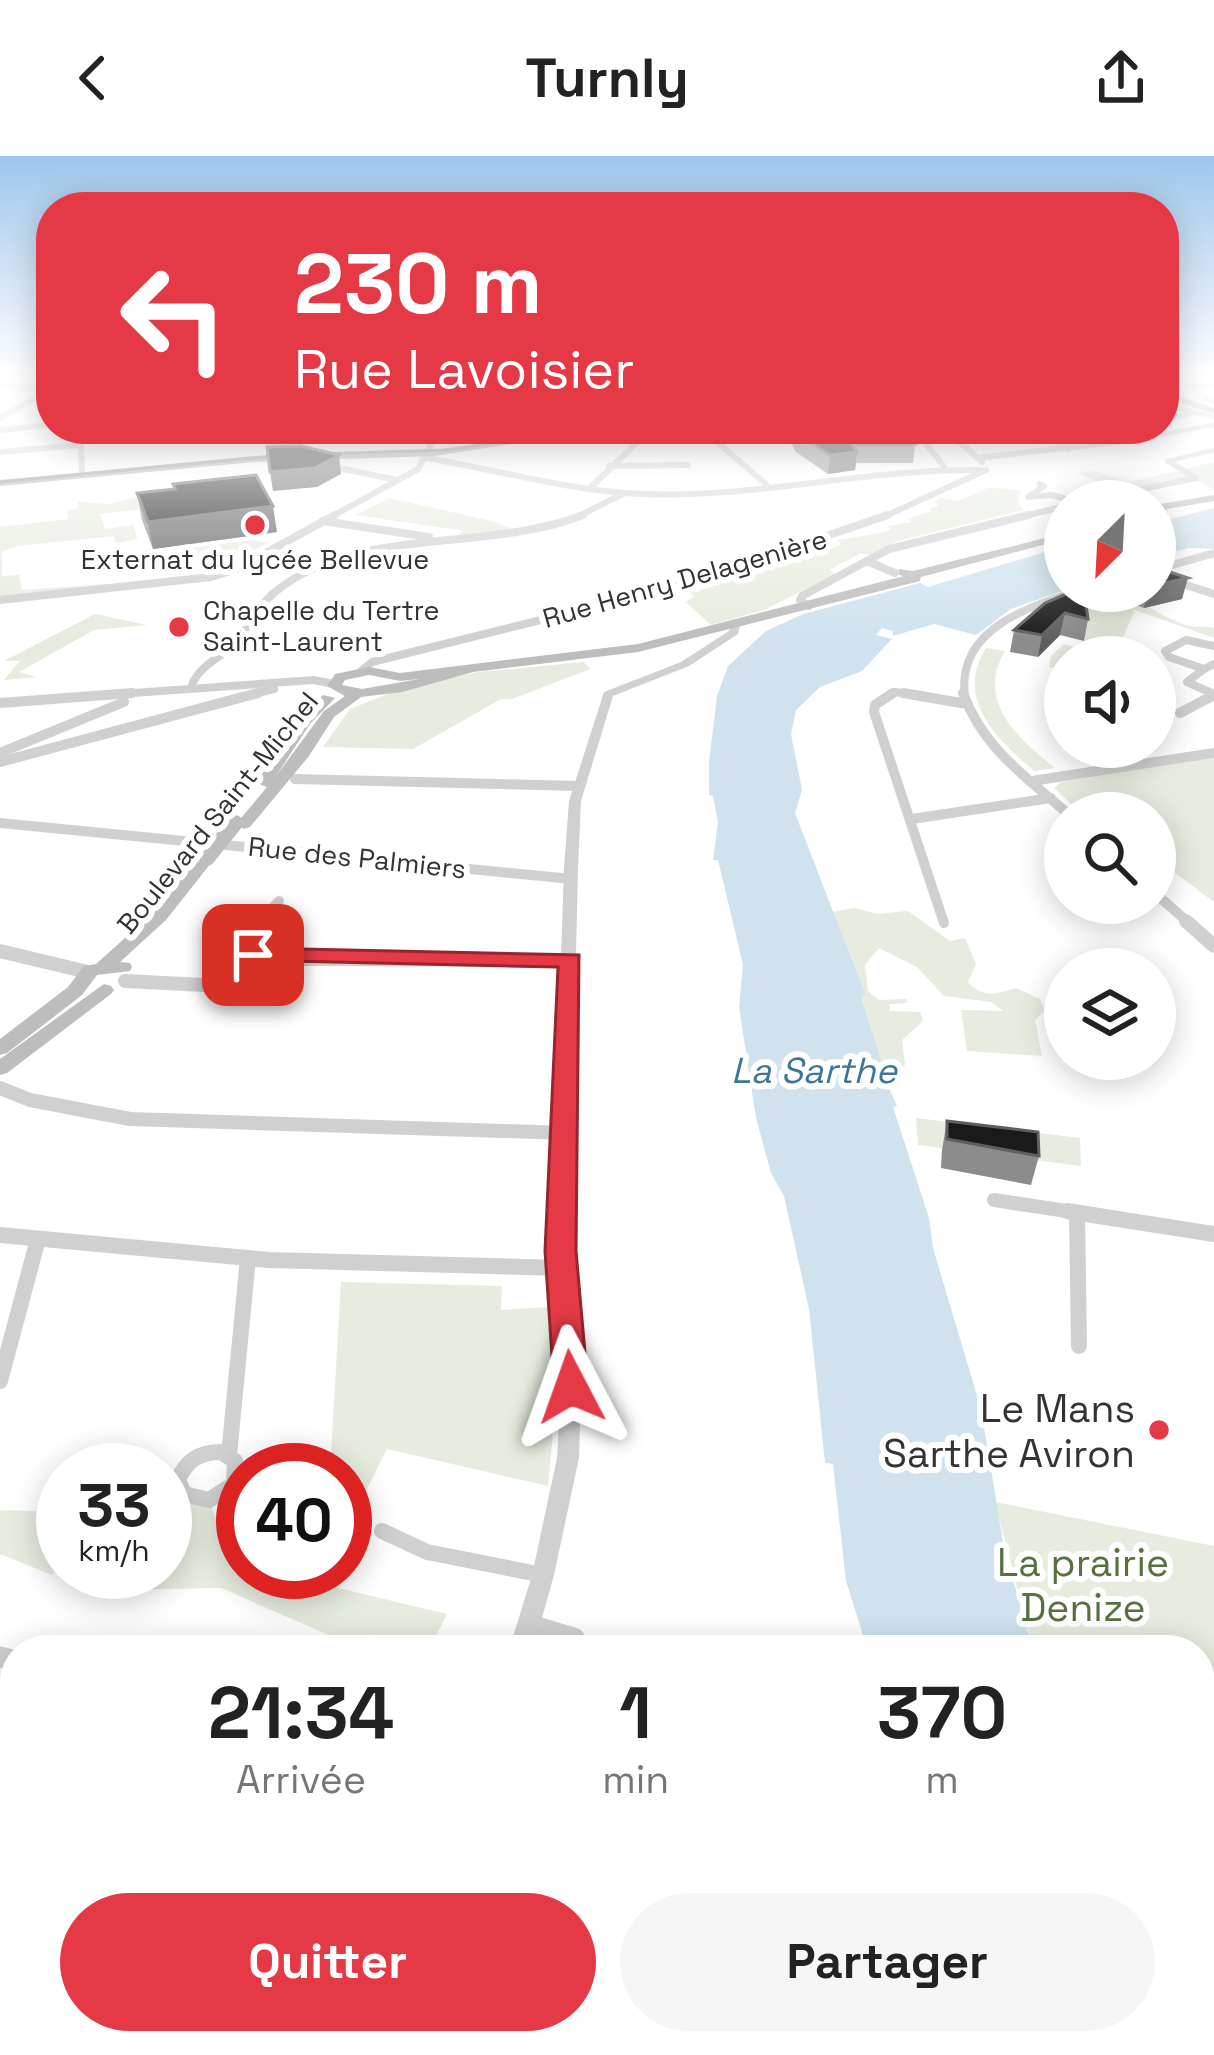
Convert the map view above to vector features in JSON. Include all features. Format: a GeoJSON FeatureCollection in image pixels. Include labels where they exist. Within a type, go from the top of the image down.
{"type":"FeatureCollection","features":[{"type":"Feature","properties":{"kind":"main road"},"geometry":{"type":"LineString","coordinates":[[0,481],[145,465]]}},
{"type":"Feature","properties":{"kind":"main road"},"geometry":{"type":"LineString","coordinates":[[0,481],[153,465]]}},
{"type":"Feature","properties":{"kind":"main road"},"geometry":{"type":"LineString","coordinates":[[1176,511],[1214,498]]}},
{"type":"Feature","properties":{"kind":"main road"},"geometry":{"type":"LineString","coordinates":[[336,687],[356,695],[375,673],[477,667],[638,648],[808,606],[896,577],[914,580],[913,575],[1044,541]]}},
{"type":"Feature","properties":{"kind":"main road","name":"Boulevard Saint-Michel"},"geometry":{"type":"LineString","coordinates":[[0,1049],[158,936],[239,824],[305,721],[336,687],[375,673]]}},
{"type":"Feature","properties":{"kind":"main road","name":"Boulevard Saint-Michel"},"geometry":{"type":"LineString","coordinates":[[239,824],[304,753],[329,714],[356,695]]}},
{"type":"Feature","properties":{"kind":"main road","name":"Boulevard Saint-Michel"},"geometry":{"type":"LineString","coordinates":[[0,1069],[105,976]]}},
{"type":"Feature","properties":{"kind":"street"},"geometry":{"type":"LineString","coordinates":[[82,465],[82,471]]}},
{"type":"Feature","properties":{"kind":"street"},"geometry":{"type":"LineString","coordinates":[[342,465],[397,480]]}},
{"type":"Feature","properties":{"kind":"street"},"geometry":{"type":"LineString","coordinates":[[0,601],[211,577],[236,569],[397,480],[416,465]]}},
{"type":"Feature","properties":{"kind":"street"},"geometry":{"type":"LineString","coordinates":[[483,465],[625,493],[986,470]]}},
{"type":"Feature","properties":{"kind":"street"},"geometry":{"type":"LineString","coordinates":[[590,488],[609,466],[688,465]]}},
{"type":"Feature","properties":{"kind":"street"},"geometry":{"type":"LineString","coordinates":[[743,465],[766,484]]}},
{"type":"Feature","properties":{"kind":"street"},"geometry":{"type":"LineString","coordinates":[[942,465],[946,469]]}},
{"type":"Feature","properties":{"kind":"street"},"geometry":{"type":"LineString","coordinates":[[982,465],[986,470]]}},
{"type":"Feature","properties":{"kind":"street"},"geometry":{"type":"LineString","coordinates":[[1174,465],[1196,478],[1176,482]]}},
{"type":"Feature","properties":{"kind":"street","name":"Rue Henry Delagenière"},"geometry":{"type":"LineString","coordinates":[[284,680],[375,673],[795,551],[908,510],[986,470]]}},
{"type":"Feature","properties":{"kind":"street"},"geometry":{"type":"LineString","coordinates":[[1040,484],[1044,486],[1040,491],[1028,497],[1044,496]]}},
{"type":"Feature","properties":{"kind":"street"},"geometry":{"type":"LineString","coordinates":[[191,687],[196,672],[233,645],[270,597],[320,564],[376,550],[553,526],[585,516],[625,493]]}},
{"type":"Feature","properties":{"kind":"street"},"geometry":{"type":"LineString","coordinates":[[808,606],[800,597],[907,543],[1044,511]]}},
{"type":"Feature","properties":{"kind":"street"},"geometry":{"type":"LineString","coordinates":[[323,521],[452,541]]}},
{"type":"Feature","properties":{"kind":"street"},"geometry":{"type":"LineString","coordinates":[[1176,565],[1214,553]]}},
{"type":"Feature","properties":{"kind":"street"},"geometry":{"type":"LineString","coordinates":[[1190,560],[1214,565]]}},
{"type":"Feature","properties":{"kind":"street"},"geometry":{"type":"LineString","coordinates":[[867,561],[896,577]]}},
{"type":"Feature","properties":{"kind":"street"},"geometry":{"type":"LineString","coordinates":[[1176,580],[1214,594]]}},
{"type":"Feature","properties":{"kind":"street"},"geometry":{"type":"LineString","coordinates":[[1044,601],[998,622],[967,663],[967,704],[985,737],[1044,792]]}},
{"type":"Feature","properties":{"kind":"street"},"geometry":{"type":"LineString","coordinates":[[526,1635],[568,1458],[571,1387],[561,1268],[578,786],[608,694],[697,657],[734,632],[735,626]]}},
{"type":"Feature","properties":{"kind":"street"},"geometry":{"type":"LineString","coordinates":[[1209,666],[1169,657],[1165,651],[1186,640],[1214,646]]}},
{"type":"Feature","properties":{"kind":"street"},"geometry":{"type":"LineString","coordinates":[[1209,666],[1186,682],[1214,694]]}},
{"type":"Feature","properties":{"kind":"street"},"geometry":{"type":"LineString","coordinates":[[0,762],[274,689],[284,680]]}},
{"type":"Feature","properties":{"kind":"street"},"geometry":{"type":"LineString","coordinates":[[0,703],[284,680],[336,687]]}},
{"type":"Feature","properties":{"kind":"street"},"geometry":{"type":"LineString","coordinates":[[944,922],[874,712],[888,694],[967,704]]}},
{"type":"Feature","properties":{"kind":"street"},"geometry":{"type":"LineString","coordinates":[[1180,713],[1214,694]]}},
{"type":"Feature","properties":{"kind":"street"},"geometry":{"type":"LineString","coordinates":[[0,753],[124,702]]}},
{"type":"Feature","properties":{"kind":"street"},"geometry":{"type":"LineString","coordinates":[[1032,781],[1214,753]]}},
{"type":"Feature","properties":{"kind":"street"},"geometry":{"type":"LineString","coordinates":[[295,779],[578,786]]}},
{"type":"Feature","properties":{"kind":"street"},"geometry":{"type":"LineString","coordinates":[[913,819],[1044,799]]}},
{"type":"Feature","properties":{"kind":"street","name":"Rue des Palmiers"},"geometry":{"type":"LineString","coordinates":[[0,823],[572,879]]}},
{"type":"Feature","properties":{"kind":"street"},"geometry":{"type":"LineString","coordinates":[[0,952],[105,976],[204,985],[279,901]]}},
{"type":"Feature","properties":{"kind":"street"},"geometry":{"type":"LineString","coordinates":[[1176,911],[1214,946]]}},
{"type":"Feature","properties":{"kind":"street"},"geometry":{"type":"LineString","coordinates":[[232,951],[291,958],[570,960]]}},
{"type":"Feature","properties":{"kind":"street"},"geometry":{"type":"LineString","coordinates":[[0,1088],[30,1100],[130,1119],[567,1133]]}},
{"type":"Feature","properties":{"kind":"street"},"geometry":{"type":"LineString","coordinates":[[994,1200],[1214,1234]]}},
{"type":"Feature","properties":{"kind":"street"},"geometry":{"type":"LineString","coordinates":[[1077,1214],[1079,1346]]}},
{"type":"Feature","properties":{"kind":"street"},"geometry":{"type":"LineString","coordinates":[[0,1235],[248,1258],[561,1268]]}},
{"type":"Feature","properties":{"kind":"street"},"geometry":{"type":"LineString","coordinates":[[0,1381],[38,1239]]}},
{"type":"Feature","properties":{"kind":"street"},"geometry":{"type":"LineString","coordinates":[[230,1443],[248,1258]]}},
{"type":"Feature","properties":{"kind":"street"},"geometry":{"type":"LineString","coordinates":[[382,1532],[428,1552],[543,1575]]}},
{"type":"Feature","properties":{"kind":"street"},"geometry":{"type":"LineString","coordinates":[[530,1625],[564,1635]]}},
{"type":"Feature","properties":{"kind":"green space"},"geometry":{"type":"Polygon","coordinates":[[[1214,465],[1214,490],[1196,478],[1176,483],[1138,480],[1214,465]]]}},
{"type":"Feature","properties":{"kind":"green space"},"geometry":{"type":"Polygon","coordinates":[[[1095,471],[1124,480],[1095,480],[1077,473],[1095,471]]]}},
{"type":"Feature","properties":{"kind":"green space"},"geometry":{"type":"Polygon","coordinates":[[[990,487],[1021,491],[1017,502],[1024,510],[894,542],[870,555],[861,553],[829,570],[836,574],[764,610],[711,625],[686,602],[694,596],[686,590],[698,592],[708,585],[715,590],[710,584],[767,568],[774,571],[773,567],[841,545],[838,540],[886,532],[891,529],[887,526],[911,522],[908,519],[932,511],[929,509],[939,505],[934,502],[941,498],[958,501],[990,487]]]}},
{"type":"Feature","properties":{"kind":"green space"},"geometry":{"type":"Polygon","coordinates":[[[142,496],[145,509],[100,514],[105,529],[134,525],[137,539],[116,543],[114,536],[17,546],[2,552],[2,576],[19,575],[22,590],[121,583],[0,597],[0,527],[68,519],[67,510],[78,509],[78,502],[109,504],[142,496]]]}},
{"type":"Feature","properties":{"kind":"green space"},"geometry":{"type":"Polygon","coordinates":[[[389,498],[511,529],[451,539],[464,531],[356,515],[389,498]]]}},
{"type":"Feature","properties":{"kind":"green space"},"geometry":{"type":"Polygon","coordinates":[[[254,540],[268,543],[231,562],[144,570],[140,554],[254,540]]]}},
{"type":"Feature","properties":{"kind":"green space"},"geometry":{"type":"Polygon","coordinates":[[[1082,612],[1134,612],[1124,636],[1084,636],[1082,612]]]}},
{"type":"Feature","properties":{"kind":"green space"},"geometry":{"type":"Polygon","coordinates":[[[1141,612],[1158,612],[1185,625],[1214,628],[1214,638],[1141,612]]]}},
{"type":"Feature","properties":{"kind":"green space"},"geometry":{"type":"Polygon","coordinates":[[[95,614],[147,625],[94,630],[19,672],[36,677],[4,680],[20,661],[4,661],[95,614]]]}},
{"type":"Feature","properties":{"kind":"green space"},"geometry":{"type":"Polygon","coordinates":[[[986,648],[1005,651],[997,669],[998,702],[1015,731],[1044,759],[1044,768],[1055,768],[1034,771],[994,731],[977,701],[977,667],[986,648]]]}},
{"type":"Feature","properties":{"kind":"green space"},"geometry":{"type":"Polygon","coordinates":[[[584,662],[590,669],[501,699],[413,749],[323,747],[350,709],[411,685],[478,672],[584,662]]]}},
{"type":"Feature","properties":{"kind":"green space"},"geometry":{"type":"Polygon","coordinates":[[[1214,758],[1214,902],[1176,874],[1176,792],[1058,792],[1054,788],[1061,782],[1176,768],[1176,764],[1214,758]]]}},
{"type":"Feature","properties":{"kind":"green space"},"geometry":{"type":"Polygon","coordinates":[[[855,908],[877,914],[908,911],[950,941],[965,938],[976,964],[968,982],[974,987],[990,994],[1016,988],[1040,999],[1044,1012],[1035,1020],[1042,1056],[967,1051],[961,1010],[1003,1011],[991,1002],[944,996],[917,967],[879,948],[865,965],[868,991],[879,1000],[906,999],[907,1003],[890,1004],[890,1011],[920,1012],[923,1021],[902,1040],[905,1065],[895,1072],[875,1072],[821,914],[855,908]]]}},
{"type":"Feature","properties":{"kind":"green space"},"geometry":{"type":"Polygon","coordinates":[[[916,1118],[1080,1138],[1081,1166],[918,1145],[916,1118]]]}},
{"type":"Feature","properties":{"kind":"green space"},"geometry":{"type":"Polygon","coordinates":[[[341,1282],[502,1286],[501,1310],[550,1307],[556,1400],[548,1486],[387,1449],[372,1479],[372,1443],[332,1443],[341,1282]]]}},
{"type":"Feature","properties":{"kind":"green space","name":"La prairie Denize"},"geometry":{"type":"Polygon","coordinates":[[[995,1502],[1214,1546],[1214,1635],[1029,1635],[995,1502]]]}},
{"type":"Feature","properties":{"kind":"green space"},"geometry":{"type":"Polygon","coordinates":[[[192,1503],[211,1505],[216,1520],[216,1588],[192,1589],[192,1503]]]}},
{"type":"Feature","properties":{"kind":"green space"},"geometry":{"type":"Polygon","coordinates":[[[0,1510],[36,1511],[36,1569],[0,1554],[0,1510]]]}},
{"type":"Feature","properties":{"kind":"green space"},"geometry":{"type":"Polygon","coordinates":[[[372,1596],[447,1614],[436,1635],[329,1635],[246,1599],[372,1596]]]}},
{"type":"Feature","properties":{"kind":"water"},"geometry":{"type":"Polygon","coordinates":[[[1214,508],[1214,549],[1176,551],[1176,518],[1214,508]]]}},
{"type":"Feature","properties":{"kind":"water","name":"La Sarthe"},"geometry":{"type":"Polygon","coordinates":[[[1044,552],[1044,597],[1011,609],[976,635],[934,624],[893,636],[893,631],[882,628],[876,635],[892,639],[862,671],[820,687],[796,710],[791,734],[802,790],[795,813],[865,994],[861,998],[881,1060],[878,1064],[897,1106],[893,1107],[929,1218],[933,1248],[981,1409],[1004,1548],[1029,1635],[863,1635],[846,1581],[833,1464],[825,1463],[809,1309],[784,1196],[771,1173],[756,1118],[739,1007],[743,965],[718,860],[713,860],[718,822],[709,795],[709,762],[717,696],[728,666],[766,631],[803,614],[920,583],[928,587],[1044,552]]]}},
{"type":"Feature","properties":{"kind":"building"},"geometry":{"type":"Polygon","coordinates":[[[269,465],[321,465],[315,468],[270,472],[269,465]]]}},
{"type":"Feature","properties":{"kind":"building"},"geometry":{"type":"Polygon","coordinates":[[[256,475],[273,506],[148,522],[137,493],[175,489],[173,484],[256,475]]]}},
{"type":"Feature","properties":{"kind":"building"},"geometry":{"type":"Polygon","coordinates":[[[1044,604],[1044,612],[1087,612],[1088,619],[1065,613],[1042,635],[1014,630],[1044,604]]]}},
{"type":"Feature","properties":{"kind":"building"},"geometry":{"type":"Polygon","coordinates":[[[947,1121],[1038,1132],[1039,1156],[947,1139],[947,1121]]]}},
{"type":"Feature","properties":{"kind":"tram line"},"geometry":{"type":"LineString","coordinates":[[0,482],[183,465]]}},
{"type":"Feature","properties":{"kind":"place","name":"Externat du lycée Bellevue"},"geometry":{"type":"Point","coordinates":[255,525]}},
{"type":"Feature","properties":{"kind":"place","name":"Chapelle du Tertre Saint-Laurent"},"geometry":{"type":"Point","coordinates":[179,627]}},
{"type":"Feature","properties":{"kind":"place","name":"Le Mans Sarthe Aviron"},"geometry":{"type":"Point","coordinates":[1159,1430]}},
{"type":"Feature","properties":{"kind":"route"},"geometry":{"type":"LineString","coordinates":[[253,955],[570,960],[560,1251],[571,1387]]}}]}
